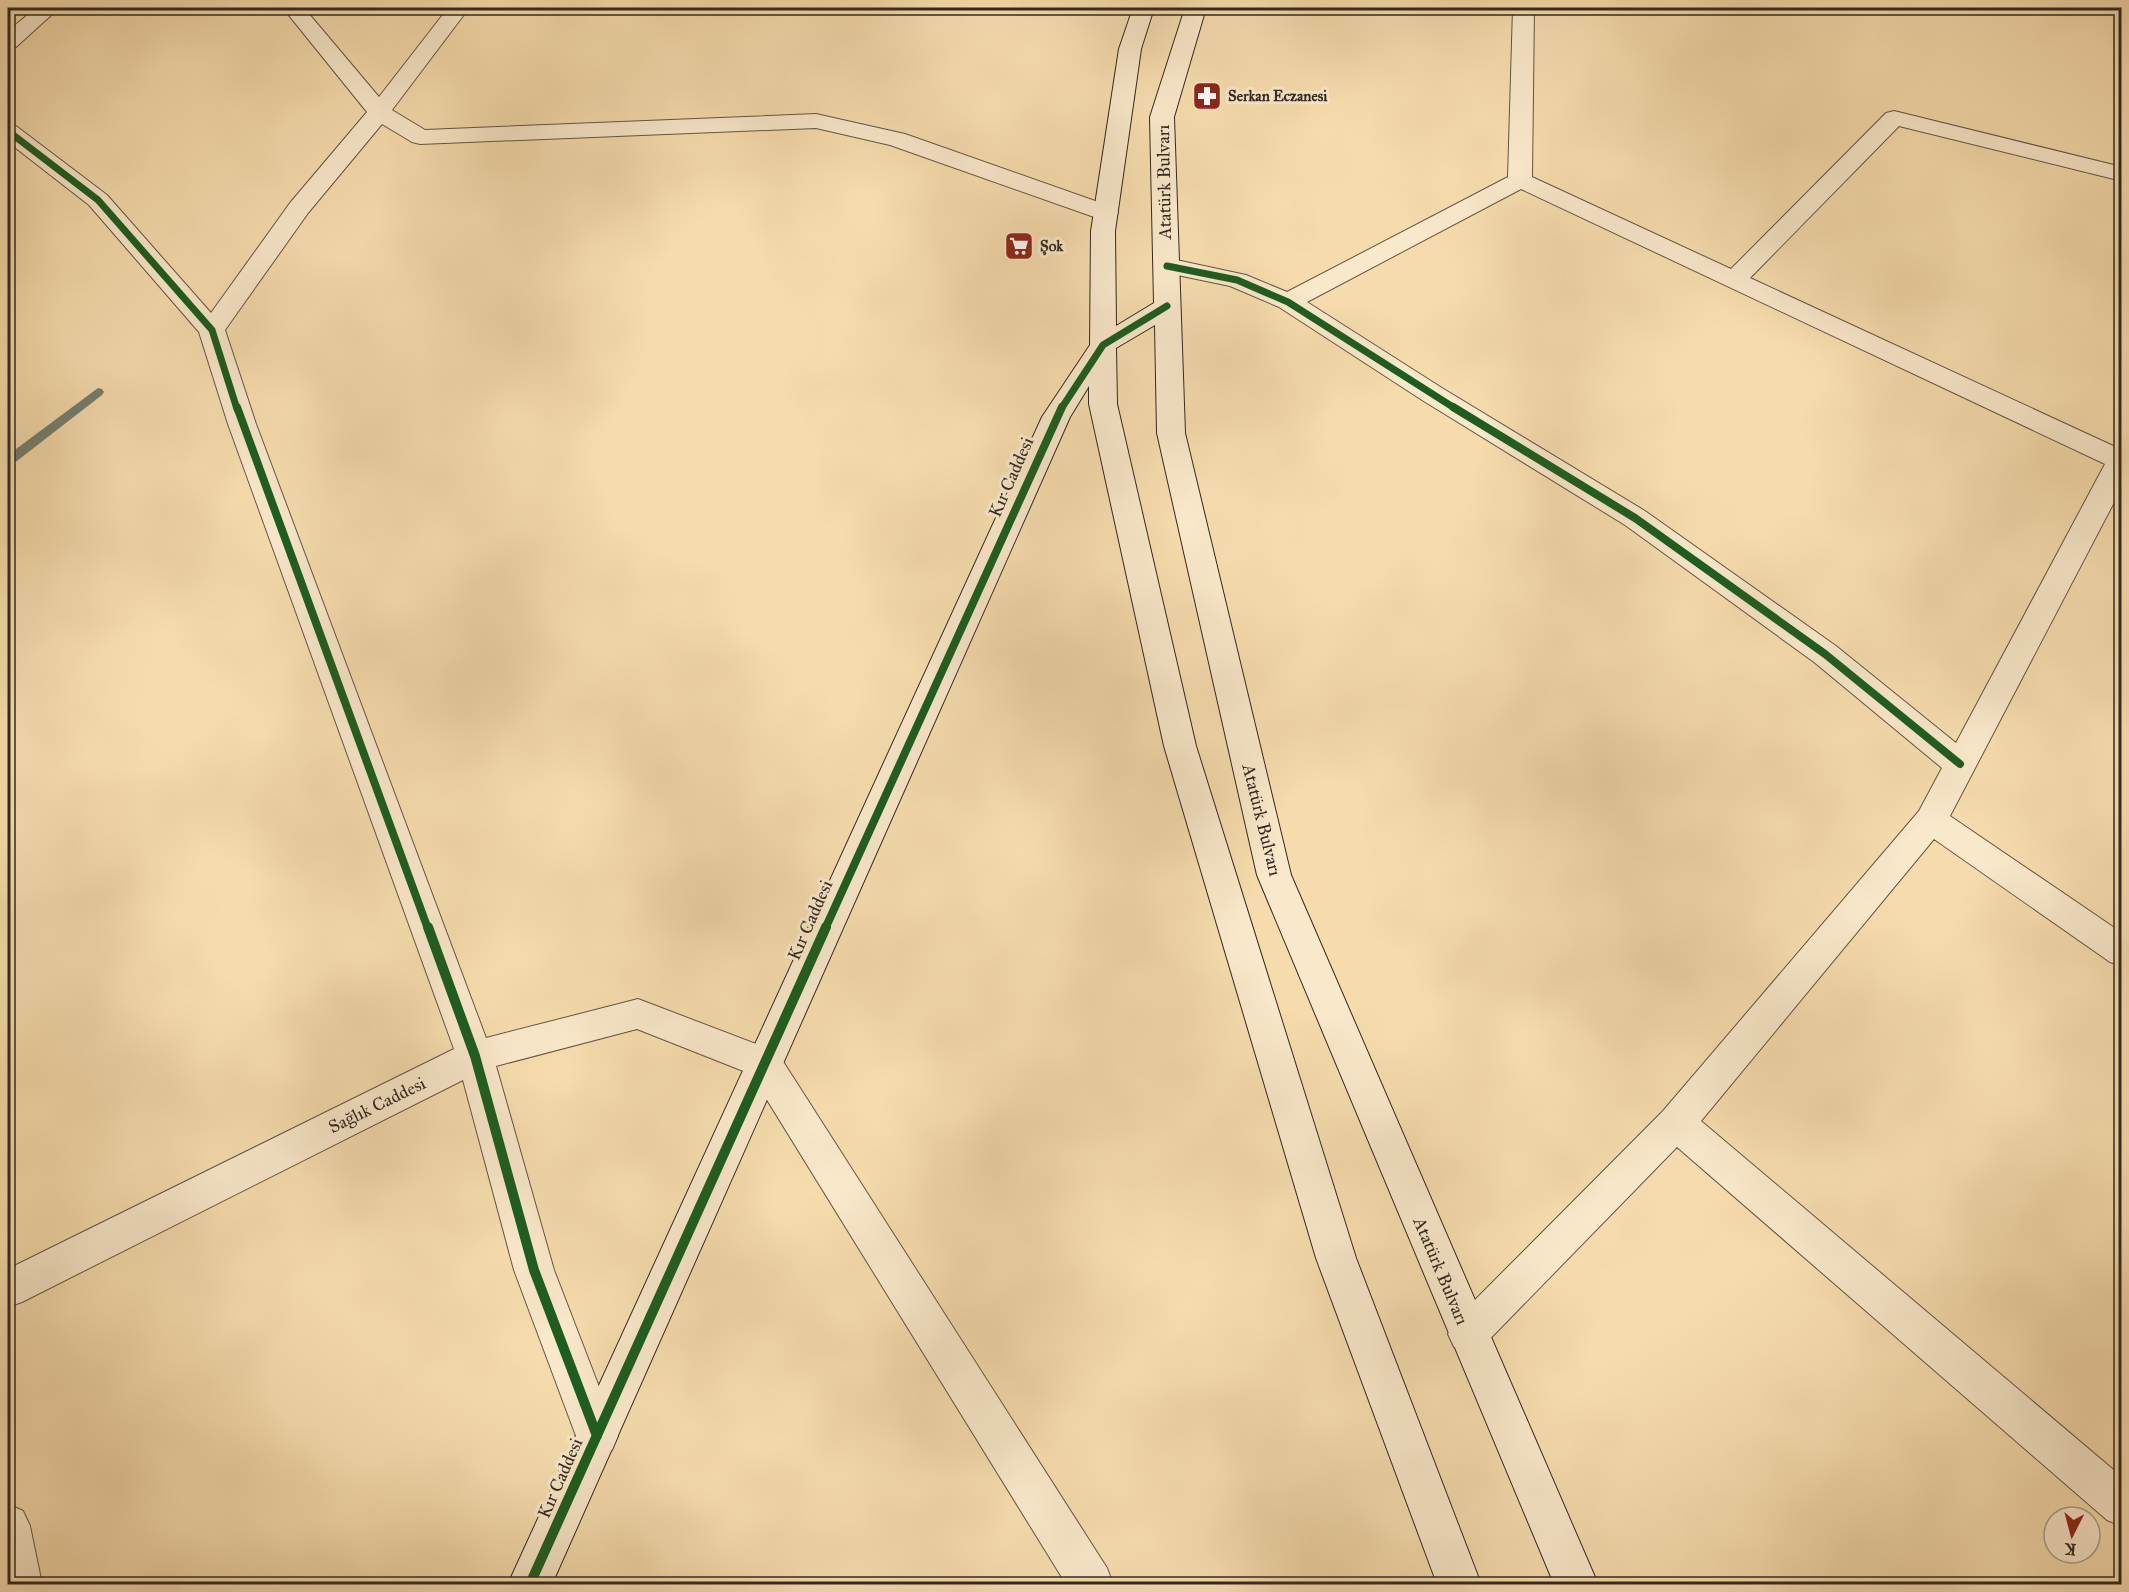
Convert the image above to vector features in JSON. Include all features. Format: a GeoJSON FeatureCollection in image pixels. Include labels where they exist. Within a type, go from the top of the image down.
{"type":"FeatureCollection","features":[{"type":"Feature","properties":{"kind":"street"},"geometry":{"type":"LineString","coordinates":[[8,42],[48,8]]}},
{"type":"Feature","properties":{"kind":"street"},"geometry":{"type":"LineString","coordinates":[[293,8],[379,112],[420,137],[816,121],[897,138],[1106,213]]}},
{"type":"Feature","properties":{"kind":"street"},"geometry":{"type":"LineString","coordinates":[[212,330],[298,208],[379,112],[459,8]]}},
{"type":"Feature","properties":{"kind":"street"},"geometry":{"type":"LineString","coordinates":[[1143,8],[1130,49],[1103,231],[1103,404],[1180,746],[1336,1258],[1459,1584]]}},
{"type":"Feature","properties":{"kind":"street","name":"Atatürk Bulvarı"},"geometry":{"type":"LineString","coordinates":[[1196,8],[1162,117],[1171,433],[1274,875],[1576,1584]]}},
{"type":"Feature","properties":{"kind":"street"},"geometry":{"type":"LineString","coordinates":[[1520,180],[1523,8]]}},
{"type":"Feature","properties":{"kind":"street"},"geometry":{"type":"LineString","coordinates":[[1733,281],[1894,118],[2121,174]]}},
{"type":"Feature","properties":{"kind":"street"},"geometry":{"type":"LineString","coordinates":[[8,131],[98,200],[212,330],[242,424],[474,1056],[534,1270],[597,1436]]}},
{"type":"Feature","properties":{"kind":"street"},"geometry":{"type":"LineString","coordinates":[[1288,302],[1520,180]]}},
{"type":"Feature","properties":{"kind":"street"},"geometry":{"type":"LineString","coordinates":[[1468,1334],[1676,1123],[1931,820],[2121,461],[1520,180]]}},
{"type":"Feature","properties":{"kind":"street"},"geometry":{"type":"LineString","coordinates":[[1167,266],[1237,280],[1288,302],[1432,394],[1635,518],[1825,654],[1960,764]]}},
{"type":"Feature","properties":{"kind":"street","name":"Kır Caddesi"},"geometry":{"type":"LineString","coordinates":[[530,1584],[1056,417],[1103,345],[1167,306]]}},
{"type":"Feature","properties":{"kind":"street"},"geometry":{"type":"LineString","coordinates":[[1931,820],[2121,952]]}},
{"type":"Feature","properties":{"kind":"street","name":"Sağlık Caddesi"},"geometry":{"type":"LineString","coordinates":[[8,1289],[474,1056],[638,1014],[764,1063]]}},
{"type":"Feature","properties":{"kind":"street"},"geometry":{"type":"LineString","coordinates":[[764,1063],[1091,1584]]}},
{"type":"Feature","properties":{"kind":"street"},"geometry":{"type":"LineString","coordinates":[[1676,1123],[2121,1505]]}},
{"type":"Feature","properties":{"kind":"street"},"geometry":{"type":"LineString","coordinates":[[8,1526],[20,1584]]}},
{"type":"Feature","properties":{"kind":"waterway"},"geometry":{"type":"LineString","coordinates":[[8,461],[98,392]]}},
{"type":"Feature","properties":{"kind":"cycle path"},"geometry":{"type":"LineString","coordinates":[[8,131],[98,200],[212,330],[242,424],[475,1056],[534,1270],[597,1436]]}},
{"type":"Feature","properties":{"kind":"cycle path"},"geometry":{"type":"LineString","coordinates":[[1167,266],[1237,280],[1288,302],[1432,394],[1635,518],[1825,654],[1960,764]]}},
{"type":"Feature","properties":{"kind":"cycle path"},"geometry":{"type":"LineString","coordinates":[[530,1584],[1056,417],[1103,345],[1167,306]]}},
{"type":"Feature","properties":{"kind":"place","name":"Serkan Eczanesi"},"geometry":{"type":"Point","coordinates":[1207,96]}},
{"type":"Feature","properties":{"kind":"place","name":"Şok"},"geometry":{"type":"Point","coordinates":[1019,246]}}]}
